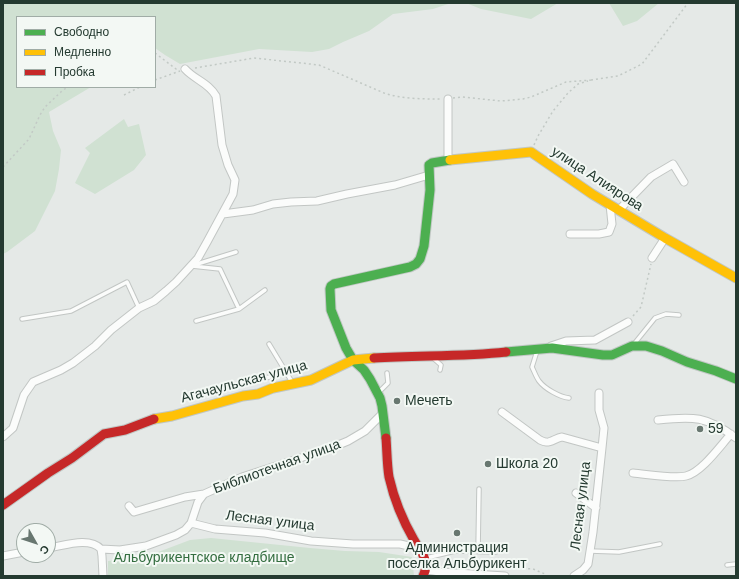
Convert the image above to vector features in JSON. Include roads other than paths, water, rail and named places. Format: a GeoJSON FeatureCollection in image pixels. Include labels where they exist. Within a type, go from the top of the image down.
{"type":"FeatureCollection","features":[{"type":"Feature","properties":{"kind":"street"},"geometry":{"type":"LineString","coordinates":[[3,437],[12,428],[24,395],[33,382],[73,363],[95,346],[111,330],[140,308],[154,301],[176,282],[191,266],[204,247],[233,194],[235,180],[228,165],[222,145],[216,96],[208,85],[191,75],[185,69]]}},
{"type":"Feature","properties":{"kind":"street"},"geometry":{"type":"LineString","coordinates":[[448,98],[448,160]]}},
{"type":"Feature","properties":{"kind":"street","name":"улица Алиярова"},"geometry":{"type":"LineString","coordinates":[[429,175],[429,168],[432,163],[448,160],[531,152],[610,205],[736,278]]}},
{"type":"Feature","properties":{"kind":"street"},"geometry":{"type":"LineString","coordinates":[[619,210],[651,177],[673,164],[684,182]]}},
{"type":"Feature","properties":{"kind":"street"},"geometry":{"type":"LineString","coordinates":[[223,214],[253,210],[273,204],[316,201],[395,185],[429,175],[430,190],[427,223],[424,246],[420,259],[416,264],[410,267],[334,284],[330,289],[331,310],[346,348],[353,360],[364,370],[378,393],[382,406],[389,476],[394,494],[408,530],[424,558],[426,564],[424,573],[440,572],[505,576]]}},
{"type":"Feature","properties":{"kind":"street"},"geometry":{"type":"LineString","coordinates":[[570,234],[599,234],[609,232],[612,224],[610,205]]}},
{"type":"Feature","properties":{"kind":"street"},"geometry":{"type":"LineString","coordinates":[[652,258],[665,238]]}},
{"type":"Feature","properties":{"kind":"street","name":"Агачаульская улица"},"geometry":{"type":"LineString","coordinates":[[537,350],[566,341],[595,340],[628,322]]}},
{"type":"Feature","properties":{"kind":"street","name":"Агачаульская улица"},"geometry":{"type":"LineString","coordinates":[[3,504],[72,458],[104,434],[125,430],[151,420],[172,416],[243,396],[258,394],[273,388],[311,380],[353,360],[392,357],[480,355],[552,348],[612,355],[632,346],[646,346],[736,379]]}},
{"type":"Feature","properties":{"kind":"street"},"geometry":{"type":"LineString","coordinates":[[599,393],[599,410],[604,428],[602,448]]}},
{"type":"Feature","properties":{"kind":"street","name":"Лесная улица"},"geometry":{"type":"LineString","coordinates":[[502,412],[546,443],[556,438],[562,438],[602,448],[596,508],[588,564],[583,570],[574,576]]}},
{"type":"Feature","properties":{"kind":"street","name":"Библиотечная улица"},"geometry":{"type":"LineString","coordinates":[[191,523],[198,502],[204,494],[242,478],[348,441],[365,431],[382,414]]}},
{"type":"Feature","properties":{"kind":"street"},"geometry":{"type":"LineString","coordinates":[[633,473],[684,477],[692,474],[733,436],[710,422],[698,418],[682,417],[658,420]]}},
{"type":"Feature","properties":{"kind":"street"},"geometry":{"type":"LineString","coordinates":[[576,493],[596,508]]}},
{"type":"Feature","properties":{"kind":"street"},"geometry":{"type":"LineString","coordinates":[[129,506],[134,512],[185,497],[204,494]]}},
{"type":"Feature","properties":{"kind":"street"},"geometry":{"type":"LineString","coordinates":[[100,549],[120,550],[146,546],[176,535],[185,530],[191,523]]}},
{"type":"Feature","properties":{"kind":"street","name":"Лесная улица"},"geometry":{"type":"LineString","coordinates":[[191,523],[216,529],[265,533],[311,541],[353,544],[400,544],[418,548]]}},
{"type":"Feature","properties":{"kind":"street"},"geometry":{"type":"LineString","coordinates":[[56,547],[77,543],[91,543],[97,546],[100,549],[102,556],[103,576]]}},
{"type":"Feature","properties":{"kind":"street"},"geometry":{"type":"LineString","coordinates":[[3,556],[16,554]]}},
{"type":"Feature","properties":{"kind":"lane"},"geometry":{"type":"LineString","coordinates":[[191,266],[236,252]]}},
{"type":"Feature","properties":{"kind":"lane"},"geometry":{"type":"LineString","coordinates":[[191,266],[220,269],[239,309]]}},
{"type":"Feature","properties":{"kind":"lane"},"geometry":{"type":"LineString","coordinates":[[22,319],[70,311],[127,282],[140,308]]}},
{"type":"Feature","properties":{"kind":"lane"},"geometry":{"type":"LineString","coordinates":[[196,321],[239,309],[265,290]]}},
{"type":"Feature","properties":{"kind":"lane"},"geometry":{"type":"LineString","coordinates":[[632,346],[655,318],[666,314],[679,315]]}},
{"type":"Feature","properties":{"kind":"lane"},"geometry":{"type":"LineString","coordinates":[[269,344],[293,383]]}},
{"type":"Feature","properties":{"kind":"lane"},"geometry":{"type":"LineString","coordinates":[[537,350],[532,367],[539,382],[554,394],[569,398]]}},
{"type":"Feature","properties":{"kind":"lane"},"geometry":{"type":"LineString","coordinates":[[431,356],[441,365],[440,370]]}},
{"type":"Feature","properties":{"kind":"lane"},"geometry":{"type":"LineString","coordinates":[[222,388],[286,373]]}},
{"type":"Feature","properties":{"kind":"lane"},"geometry":{"type":"LineString","coordinates":[[378,393],[388,383],[387,373]]}},
{"type":"Feature","properties":{"kind":"lane"},"geometry":{"type":"LineString","coordinates":[[478,551],[479,489]]}},
{"type":"Feature","properties":{"kind":"lane"},"geometry":{"type":"LineString","coordinates":[[590,551],[619,552],[660,544]]}},
{"type":"Feature","properties":{"kind":"lane"},"geometry":{"type":"LineString","coordinates":[[424,558],[454,551],[496,552]]}},
{"type":"Feature","properties":{"kind":"lane"},"geometry":{"type":"LineString","coordinates":[[727,564],[736,564]]}},
{"type":"Feature","properties":{"kind":"place","name":"Мечеть"},"geometry":{"type":"Point","coordinates":[397,401]}},
{"type":"Feature","properties":{"kind":"place","name":"59"},"geometry":{"type":"Point","coordinates":[700,429]}},
{"type":"Feature","properties":{"kind":"place","name":"Школа 20"},"geometry":{"type":"Point","coordinates":[488,464]}},
{"type":"Feature","properties":{"kind":"place","name":"Администрация поселка Альбурикент"},"geometry":{"type":"Point","coordinates":[457,533]}},
{"type":"Feature","properties":{"kind":"park label","name":"Альбурикентское кладбище"},"geometry":{"type":"Point","coordinates":[204,558]}}]}
